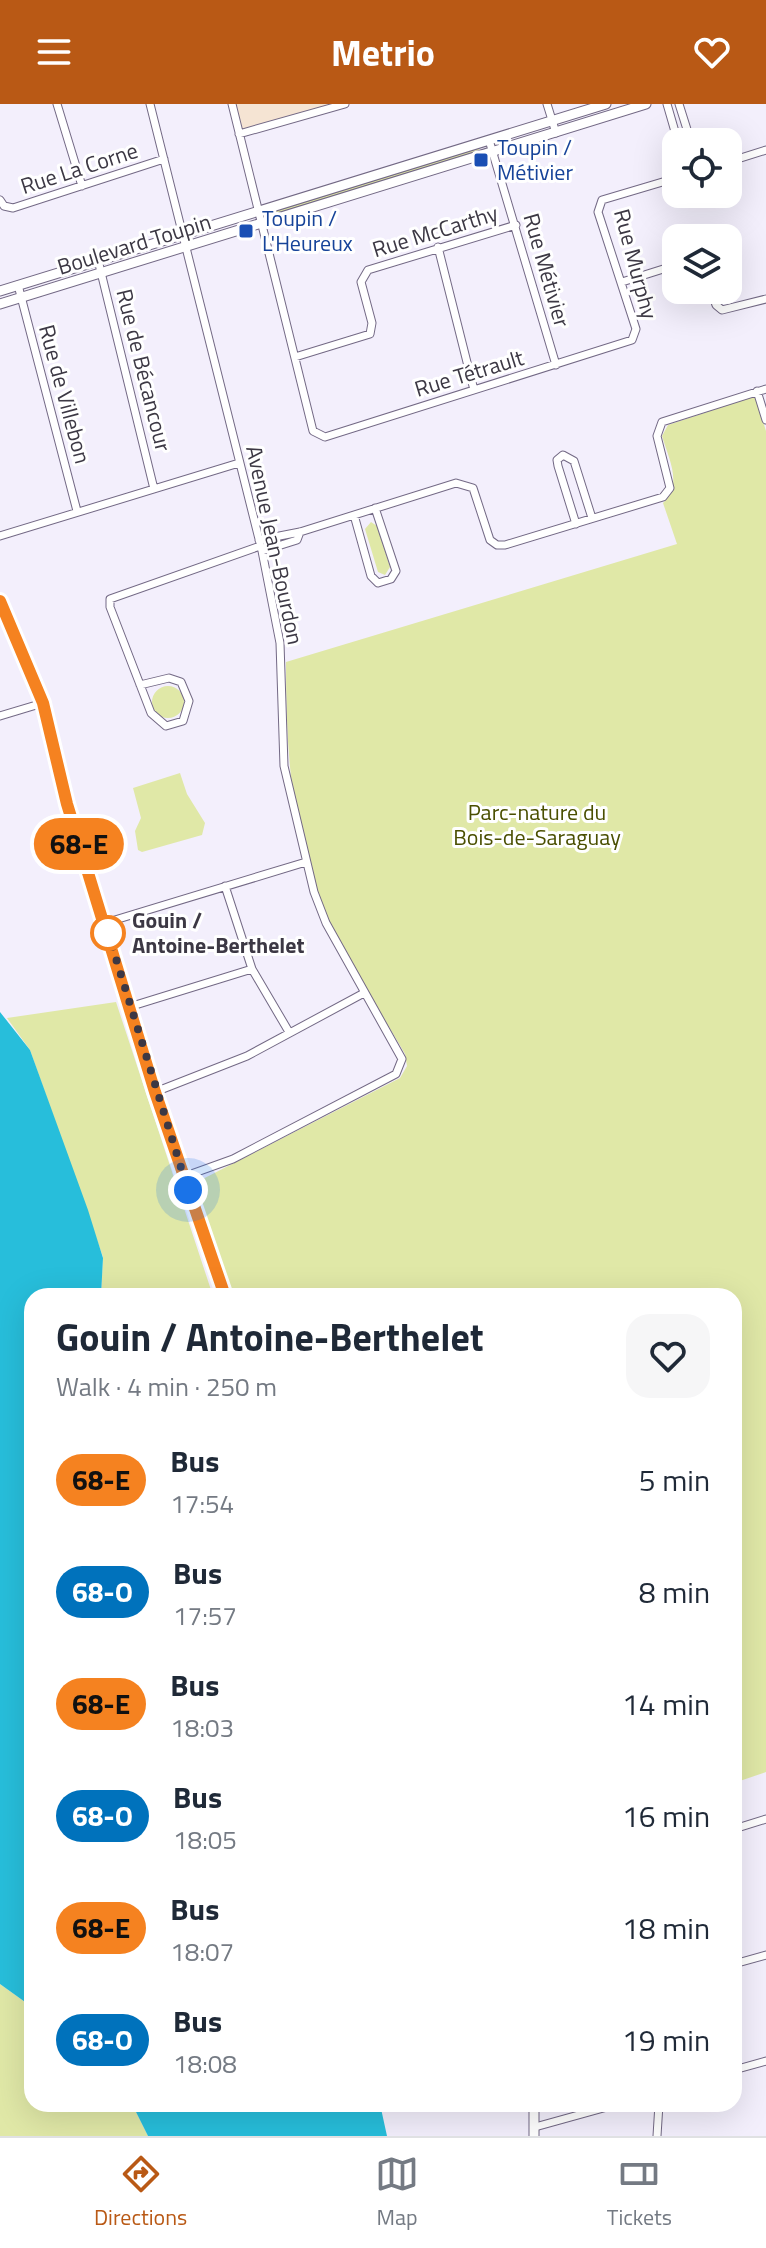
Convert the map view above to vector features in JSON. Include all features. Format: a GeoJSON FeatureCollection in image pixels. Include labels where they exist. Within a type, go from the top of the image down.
{"type":"FeatureCollection","features":[{"type":"Feature","properties":{"kind":"street"},"geometry":{"type":"LineString","coordinates":[[57,104],[82,186]]}},
{"type":"Feature","properties":{"kind":"street","name":"Avenue Jean-Bourdon"},"geometry":{"type":"LineString","coordinates":[[150,104],[260,546],[280,643],[284,766],[306,862],[326,923],[402,1059],[396,1074],[233,1159],[183,1177]]}},
{"type":"Feature","properties":{"kind":"street"},"geometry":{"type":"LineString","coordinates":[[232,104],[295,357]]}},
{"type":"Feature","properties":{"kind":"street"},"geometry":{"type":"LineString","coordinates":[[239,134],[345,104]]}},
{"type":"Feature","properties":{"kind":"street"},"geometry":{"type":"LineString","coordinates":[[547,104],[556,133]]}},
{"type":"Feature","properties":{"kind":"street","name":"Boulevard Toupin"},"geometry":{"type":"LineString","coordinates":[[0,291],[606,104]]}},
{"type":"Feature","properties":{"kind":"street","name":"Boulevard Toupin"},"geometry":{"type":"LineString","coordinates":[[0,304],[646,104]]}},
{"type":"Feature","properties":{"kind":"street"},"geometry":{"type":"LineString","coordinates":[[667,104],[674,128]]}},
{"type":"Feature","properties":{"kind":"street"},"geometry":{"type":"LineString","coordinates":[[679,104],[687,128]]}},
{"type":"Feature","properties":{"kind":"street","name":"Rue Métivier"},"geometry":{"type":"LineString","coordinates":[[489,140],[556,365]]}},
{"type":"Feature","properties":{"kind":"street"},"geometry":{"type":"LineString","coordinates":[[742,158],[766,150]]}},
{"type":"Feature","properties":{"kind":"street","name":"Rue La Corne"},"geometry":{"type":"LineString","coordinates":[[2,203],[13,208],[164,159]]}},
{"type":"Feature","properties":{"kind":"street","name":"Rue Murphy"},"geometry":{"type":"LineString","coordinates":[[635,337],[622,282],[598,212],[602,200],[662,182]]}},
{"type":"Feature","properties":{"kind":"street","name":"Rue McCarthy"},"geometry":{"type":"LineString","coordinates":[[295,357],[370,334],[372,323],[361,282],[362,275],[438,247],[516,225]]}},
{"type":"Feature","properties":{"kind":"street"},"geometry":{"type":"LineString","coordinates":[[438,247],[474,390]]}},
{"type":"Feature","properties":{"kind":"street","name":"Rue de Bécancour"},"geometry":{"type":"LineString","coordinates":[[98,260],[154,489]]}},
{"type":"Feature","properties":{"kind":"street"},"geometry":{"type":"LineString","coordinates":[[622,282],[662,269]]}},
{"type":"Feature","properties":{"kind":"street","name":"Rue de Villebon"},"geometry":{"type":"LineString","coordinates":[[18,285],[77,511]]}},
{"type":"Feature","properties":{"kind":"street"},"geometry":{"type":"LineString","coordinates":[[716,304],[722,310],[766,299]]}},
{"type":"Feature","properties":{"kind":"street","name":"Rue Tétrault"},"geometry":{"type":"LineString","coordinates":[[295,357],[313,431],[325,437],[635,337]]}},
{"type":"Feature","properties":{"kind":"street"},"geometry":{"type":"LineString","coordinates":[[140,685],[169,678],[181,682],[189,701],[183,721],[166,726],[157,721],[140,685],[110,607],[110,599],[260,546],[297,540],[300,532],[465,484],[473,488],[490,540],[497,545],[576,524],[668,494],[670,482],[657,436],[662,422],[762,390],[766,420]]}},
{"type":"Feature","properties":{"kind":"street"},"geometry":{"type":"LineString","coordinates":[[576,524],[558,466],[557,460],[563,455],[574,461],[592,518]]}},
{"type":"Feature","properties":{"kind":"street"},"geometry":{"type":"LineString","coordinates":[[0,536],[239,463]]}},
{"type":"Feature","properties":{"kind":"street"},"geometry":{"type":"LineString","coordinates":[[354,515],[371,576],[378,583],[391,579],[396,571],[375,508]]}},
{"type":"Feature","properties":{"kind":"street"},"geometry":{"type":"LineString","coordinates":[[0,601],[43,703],[67,804],[155,1092],[222,1288]]}},
{"type":"Feature","properties":{"kind":"street"},"geometry":{"type":"LineString","coordinates":[[0,716],[43,703]]}},
{"type":"Feature","properties":{"kind":"street"},"geometry":{"type":"LineString","coordinates":[[105,923],[306,862]]}},
{"type":"Feature","properties":{"kind":"street"},"geometry":{"type":"LineString","coordinates":[[225,886],[252,969],[289,1032]]}},
{"type":"Feature","properties":{"kind":"street"},"geometry":{"type":"LineString","coordinates":[[129,1007],[252,969]]}},
{"type":"Feature","properties":{"kind":"street"},"geometry":{"type":"LineString","coordinates":[[155,1092],[206,1075],[364,993]]}},
{"type":"Feature","properties":{"kind":"street"},"geometry":{"type":"LineString","coordinates":[[742,1826],[766,1819]]}},
{"type":"Feature","properties":{"kind":"street"},"geometry":{"type":"LineString","coordinates":[[742,1962],[766,1955]]}},
{"type":"Feature","properties":{"kind":"street"},"geometry":{"type":"LineString","coordinates":[[742,2068],[766,2061]]}},
{"type":"Feature","properties":{"kind":"street"},"geometry":{"type":"LineString","coordinates":[[534,2132],[594,2112]]}},
{"type":"Feature","properties":{"kind":"street"},"geometry":{"type":"LineString","coordinates":[[657,2136],[658,2112]]}},
{"type":"Feature","properties":{"kind":"shaded area"},"geometry":{"type":"Polygon","coordinates":[[[232,104],[345,104],[239,134],[232,104]]]}},
{"type":"Feature","properties":{"kind":"green space"},"geometry":{"type":"Polygon","coordinates":[[[478,146],[480,152],[273,216],[272,210],[478,146]]]}},
{"type":"Feature","properties":{"kind":"green space","name":"Parc-nature du Bois-de-Saraguay"},"geometry":{"type":"Polygon","coordinates":[[[755,396],[766,431],[766,1772],[742,1780],[742,1288],[227,1288],[191,1185],[400,1078],[407,1066],[405,1054],[362,983],[324,909],[304,849],[289,756],[286,662],[677,544],[663,503],[669,496],[673,480],[662,436],[668,425],[755,396]]]}},
{"type":"Feature","properties":{"kind":"green space"},"geometry":{"type":"Polygon","coordinates":[[[371,522],[377,526],[390,567],[385,575],[378,572],[365,529],[371,522]]]}},
{"type":"Feature","properties":{"kind":"green space"},"geometry":{"type":"Polygon","coordinates":[[[168,686],[180,690],[184,702],[180,714],[168,718],[156,714],[152,702],[156,690],[168,686]]]}},
{"type":"Feature","properties":{"kind":"green space"},"geometry":{"type":"Polygon","coordinates":[[[180,773],[187,794],[205,823],[202,835],[142,852],[138,850],[135,831],[141,818],[133,788],[180,773]]]}},
{"type":"Feature","properties":{"kind":"green space"},"geometry":{"type":"Polygon","coordinates":[[[116,1002],[210,1288],[101,1288],[103,1257],[30,1050],[7,1018],[116,1002]]]}},
{"type":"Feature","properties":{"kind":"green space"},"geometry":{"type":"Polygon","coordinates":[[[0,1984],[24,2001],[24,2112],[136,2112],[148,2136],[0,2136],[0,1984]]]}},
{"type":"Feature","properties":{"kind":"water"},"geometry":{"type":"Polygon","coordinates":[[[0,1012],[30,1050],[103,1258],[101,1288],[24,1288],[24,2001],[0,1984],[0,1012]]]}},
{"type":"Feature","properties":{"kind":"water"},"geometry":{"type":"Polygon","coordinates":[[[136,2112],[382,2112],[387,2136],[148,2136],[136,2112]]]}},
{"type":"Feature","properties":{"kind":"bus line","name":"68-E"},"geometry":{"type":"LineString","coordinates":[[0,601],[43,703],[67,804],[155,1092],[222,1288]]}},
{"type":"Feature","properties":{"kind":"place","name":"Toupin / Métivier"},"geometry":{"type":"Point","coordinates":[481,160]}},
{"type":"Feature","properties":{"kind":"place","name":"Toupin / L'Heureux"},"geometry":{"type":"Point","coordinates":[246,231]}},
{"type":"Feature","properties":{"kind":"place","name":"Gouin / Antoine-Berthelet"},"geometry":{"type":"Point","coordinates":[108,933]}},
{"type":"Feature","properties":{"kind":"route"},"geometry":{"type":"LineString","coordinates":[[108,933],[160,1110],[188,1190]]}}]}
